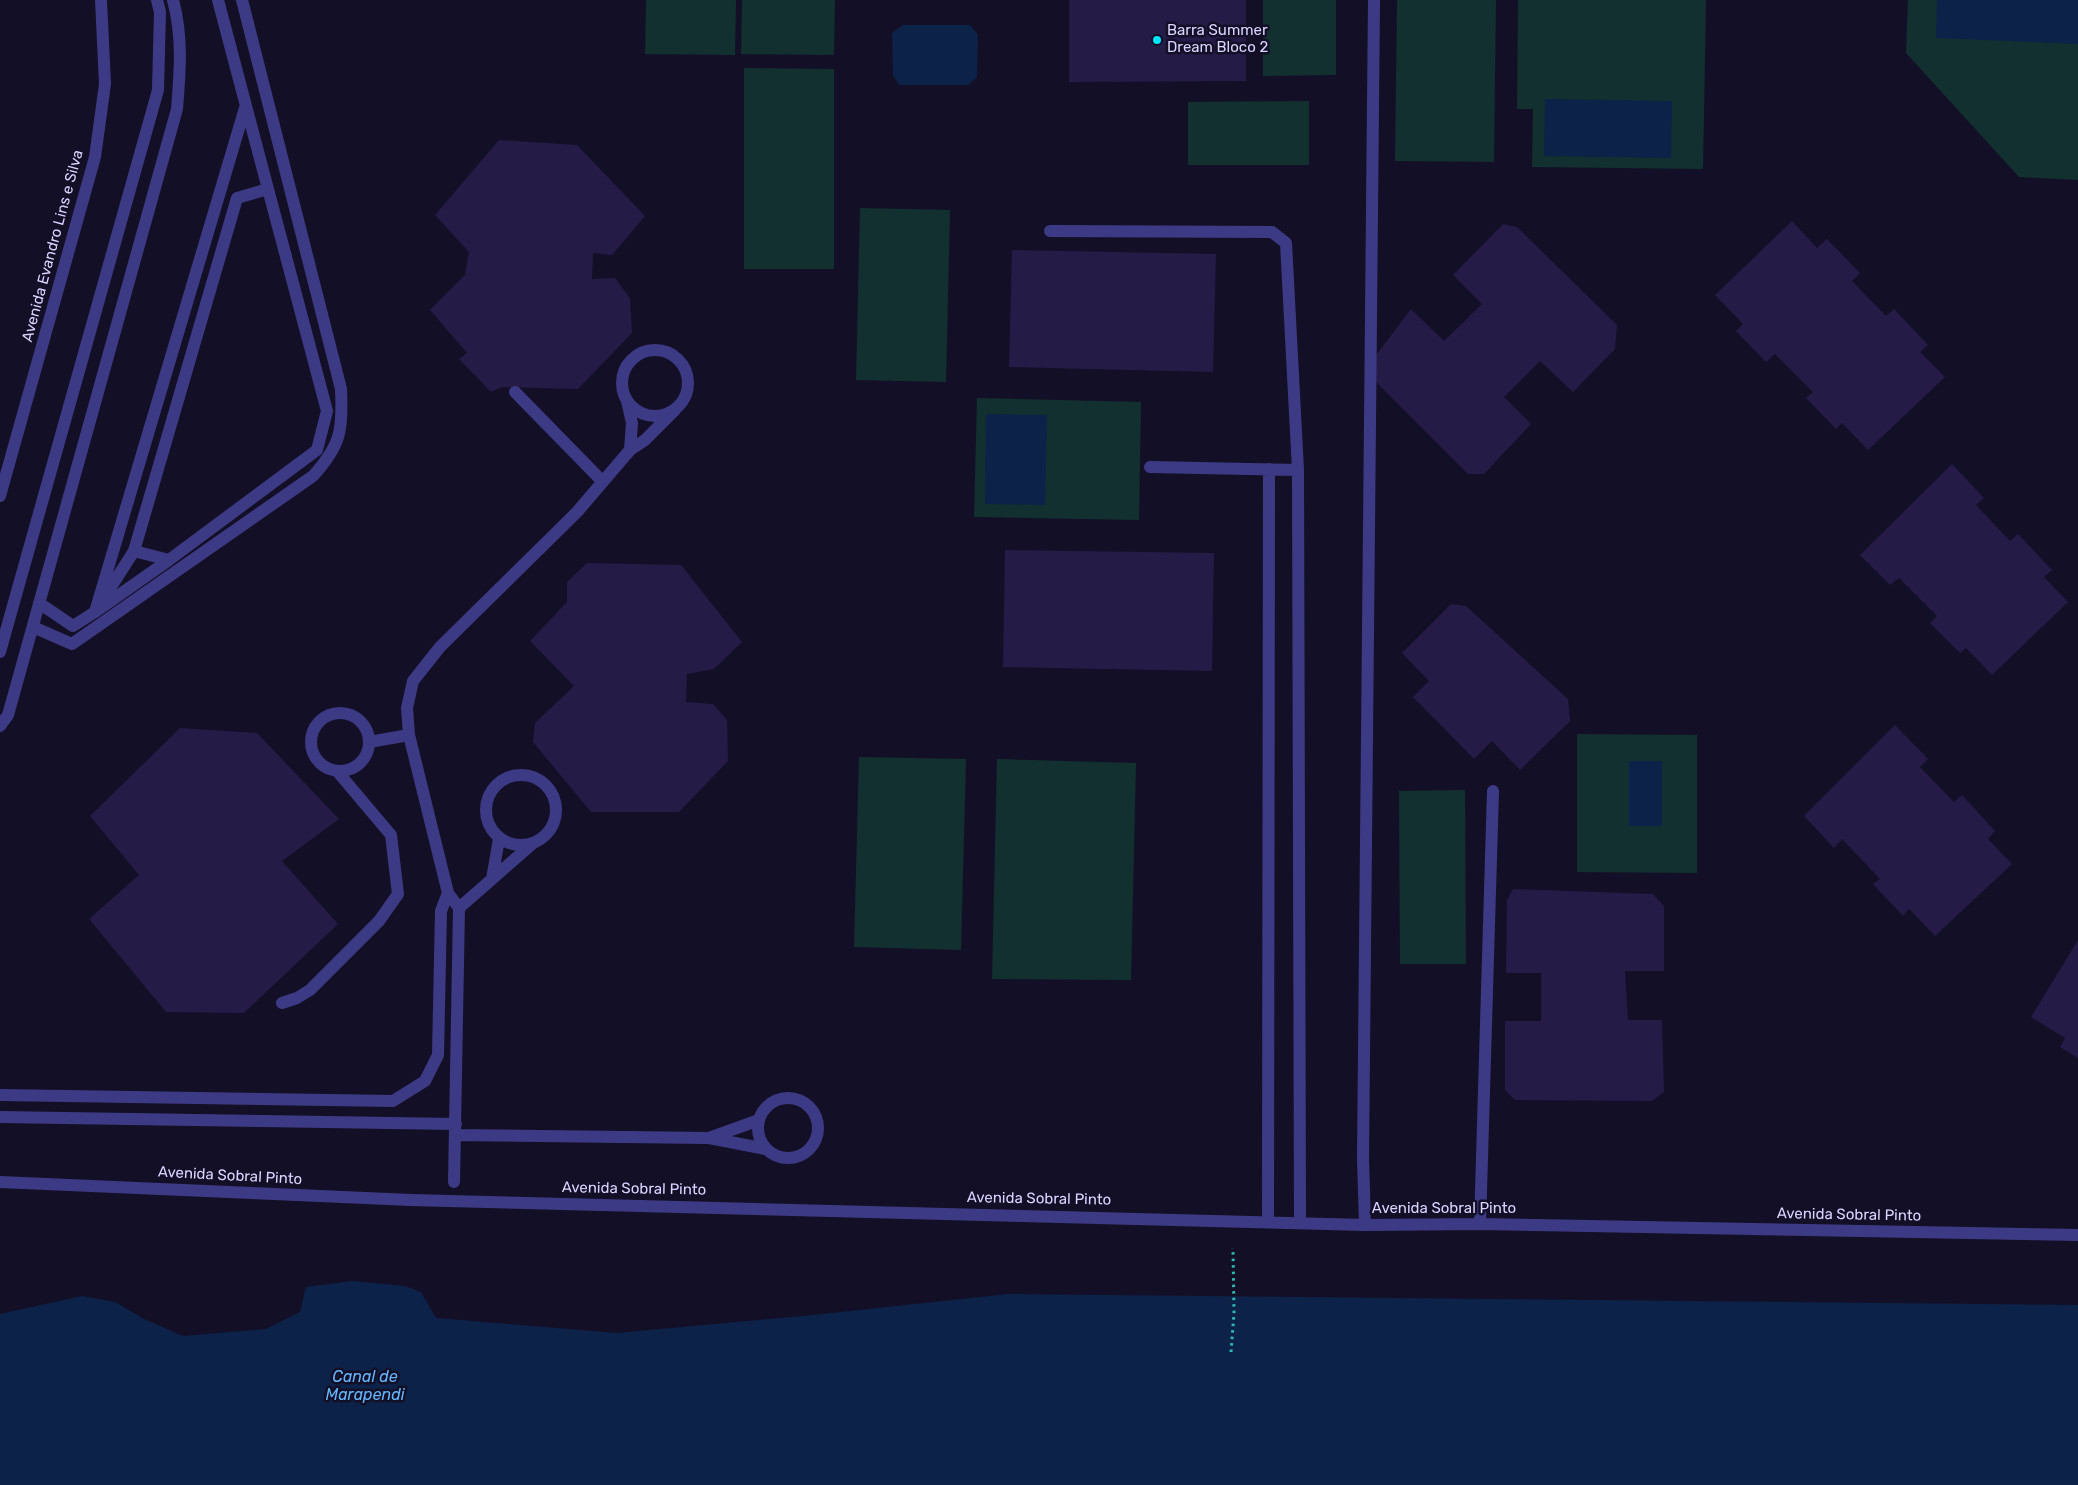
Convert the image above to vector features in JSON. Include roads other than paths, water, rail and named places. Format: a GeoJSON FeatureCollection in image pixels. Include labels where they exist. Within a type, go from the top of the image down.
{"type":"FeatureCollection","features":[{"type":"Feature","properties":{"kind":"street","name":"Avenida Evandro Lins e Silva"},"geometry":{"type":"LineString","coordinates":[[0,496],[95,157],[105,84],[100,0]]}},
{"type":"Feature","properties":{"kind":"street"},"geometry":{"type":"LineString","coordinates":[[0,652],[158,90],[160,12],[157,0]]}},
{"type":"Feature","properties":{"kind":"street"},"geometry":{"type":"LineString","coordinates":[[0,726],[8,715],[177,109],[181,60],[179,23],[173,0]]}},
{"type":"Feature","properties":{"kind":"street"},"geometry":{"type":"LineString","coordinates":[[39,603],[73,626],[169,560],[317,450],[328,411],[245,108],[218,0]]}},
{"type":"Feature","properties":{"kind":"street"},"geometry":{"type":"LineString","coordinates":[[33,627],[72,644],[314,476],[330,457],[343,424],[341,389],[242,0]]}},
{"type":"Feature","properties":{"kind":"street"},"geometry":{"type":"LineString","coordinates":[[1365,1225],[1363,1158],[1374,0]]}},
{"type":"Feature","properties":{"kind":"street"},"geometry":{"type":"LineString","coordinates":[[95,612],[245,108]]}},
{"type":"Feature","properties":{"kind":"street"},"geometry":{"type":"LineString","coordinates":[[95,612],[134,551],[237,198],[268,189]]}},
{"type":"Feature","properties":{"kind":"street"},"geometry":{"type":"LineString","coordinates":[[1050,232],[1272,232],[1286,243],[1298,470],[1300,1223]]}},
{"type":"Feature","properties":{"kind":"street"},"geometry":{"type":"LineString","coordinates":[[454,1182],[459,908],[448,893],[409,735],[407,708],[413,681],[440,647],[570,518],[630,450],[645,440],[683,402],[689,381],[686,371],[676,358],[661,350],[640,353],[631,360],[622,380],[632,422],[630,450]]}},
{"type":"Feature","properties":{"kind":"street"},"geometry":{"type":"LineString","coordinates":[[514,392],[603,482]]}},
{"type":"Feature","properties":{"kind":"street"},"geometry":{"type":"LineString","coordinates":[[627,400],[634,409],[654,416],[665,415],[675,410]]}},
{"type":"Feature","properties":{"kind":"street"},"geometry":{"type":"LineString","coordinates":[[1150,467],[1298,470]]}},
{"type":"Feature","properties":{"kind":"street"},"geometry":{"type":"LineString","coordinates":[[1268,1222],[1269,469]]}},
{"type":"Feature","properties":{"kind":"street"},"geometry":{"type":"LineString","coordinates":[[134,551],[169,560]]}},
{"type":"Feature","properties":{"kind":"street"},"geometry":{"type":"LineString","coordinates":[[282,1003],[297,998],[310,990],[379,921],[398,894],[391,835],[337,771],[320,763],[310,746],[314,727],[321,720],[338,713],[347,714],[363,725],[369,742],[368,752],[356,766],[347,770],[337,771]]}},
{"type":"Feature","properties":{"kind":"street"},"geometry":{"type":"LineString","coordinates":[[369,742],[409,735]]}},
{"type":"Feature","properties":{"kind":"street"},"geometry":{"type":"LineString","coordinates":[[459,908],[532,844],[550,831],[557,808],[554,796],[537,779],[525,775],[513,776],[501,781],[493,788],[487,798],[486,820],[491,830],[499,839],[520,846],[532,844]]}},
{"type":"Feature","properties":{"kind":"street"},"geometry":{"type":"LineString","coordinates":[[1480,1224],[1493,791]]}},
{"type":"Feature","properties":{"kind":"street"},"geometry":{"type":"LineString","coordinates":[[492,879],[499,839]]}},
{"type":"Feature","properties":{"kind":"street"},"geometry":{"type":"LineString","coordinates":[[0,1095],[394,1101],[425,1081],[438,1055],[441,910],[448,893]]}},
{"type":"Feature","properties":{"kind":"street"},"geometry":{"type":"LineString","coordinates":[[789,1098],[807,1105],[817,1121],[816,1140],[803,1155],[784,1158],[774,1155],[766,1149],[760,1140],[759,1120],[763,1111],[770,1104],[789,1098]]}},
{"type":"Feature","properties":{"kind":"street"},"geometry":{"type":"LineString","coordinates":[[0,1117],[709,1138],[766,1149]]}},
{"type":"Feature","properties":{"kind":"street"},"geometry":{"type":"LineString","coordinates":[[709,1138],[759,1120]]}},
{"type":"Feature","properties":{"kind":"street","name":"Avenida Sobral Pinto"},"geometry":{"type":"LineString","coordinates":[[0,1182],[411,1200],[1233,1220],[1365,1225],[1480,1224],[2078,1235]]}},
{"type":"Feature","properties":{"kind":"water"},"geometry":{"type":"Polygon","coordinates":[[[1937,0],[2078,0],[2078,44],[1936,38],[1937,0]]]}},
{"type":"Feature","properties":{"kind":"water"},"geometry":{"type":"Polygon","coordinates":[[[903,25],[970,25],[978,35],[977,77],[968,85],[899,85],[893,75],[892,33],[903,25]]]}},
{"type":"Feature","properties":{"kind":"water"},"geometry":{"type":"Polygon","coordinates":[[[1545,99],[1672,101],[1671,158],[1544,156],[1545,99]]]}},
{"type":"Feature","properties":{"kind":"water"},"geometry":{"type":"Polygon","coordinates":[[[986,414],[1047,415],[1045,505],[985,504],[986,414]]]}},
{"type":"Feature","properties":{"kind":"water"},"geometry":{"type":"Polygon","coordinates":[[[1629,761],[1662,761],[1662,826],[1629,826],[1629,761]]]}},
{"type":"Feature","properties":{"kind":"water","name":"Canal de Marapendi"},"geometry":{"type":"Polygon","coordinates":[[[352,1281],[405,1286],[421,1292],[436,1318],[617,1333],[813,1315],[1008,1294],[2078,1305],[2078,1485],[0,1485],[0,1314],[82,1296],[115,1302],[144,1319],[183,1336],[266,1329],[300,1312],[306,1287],[352,1281]]]}},
{"type":"Feature","properties":{"kind":"place","name":"Barra Summer Dream Bloco 2"},"geometry":{"type":"Point","coordinates":[1157,40]}}]}
